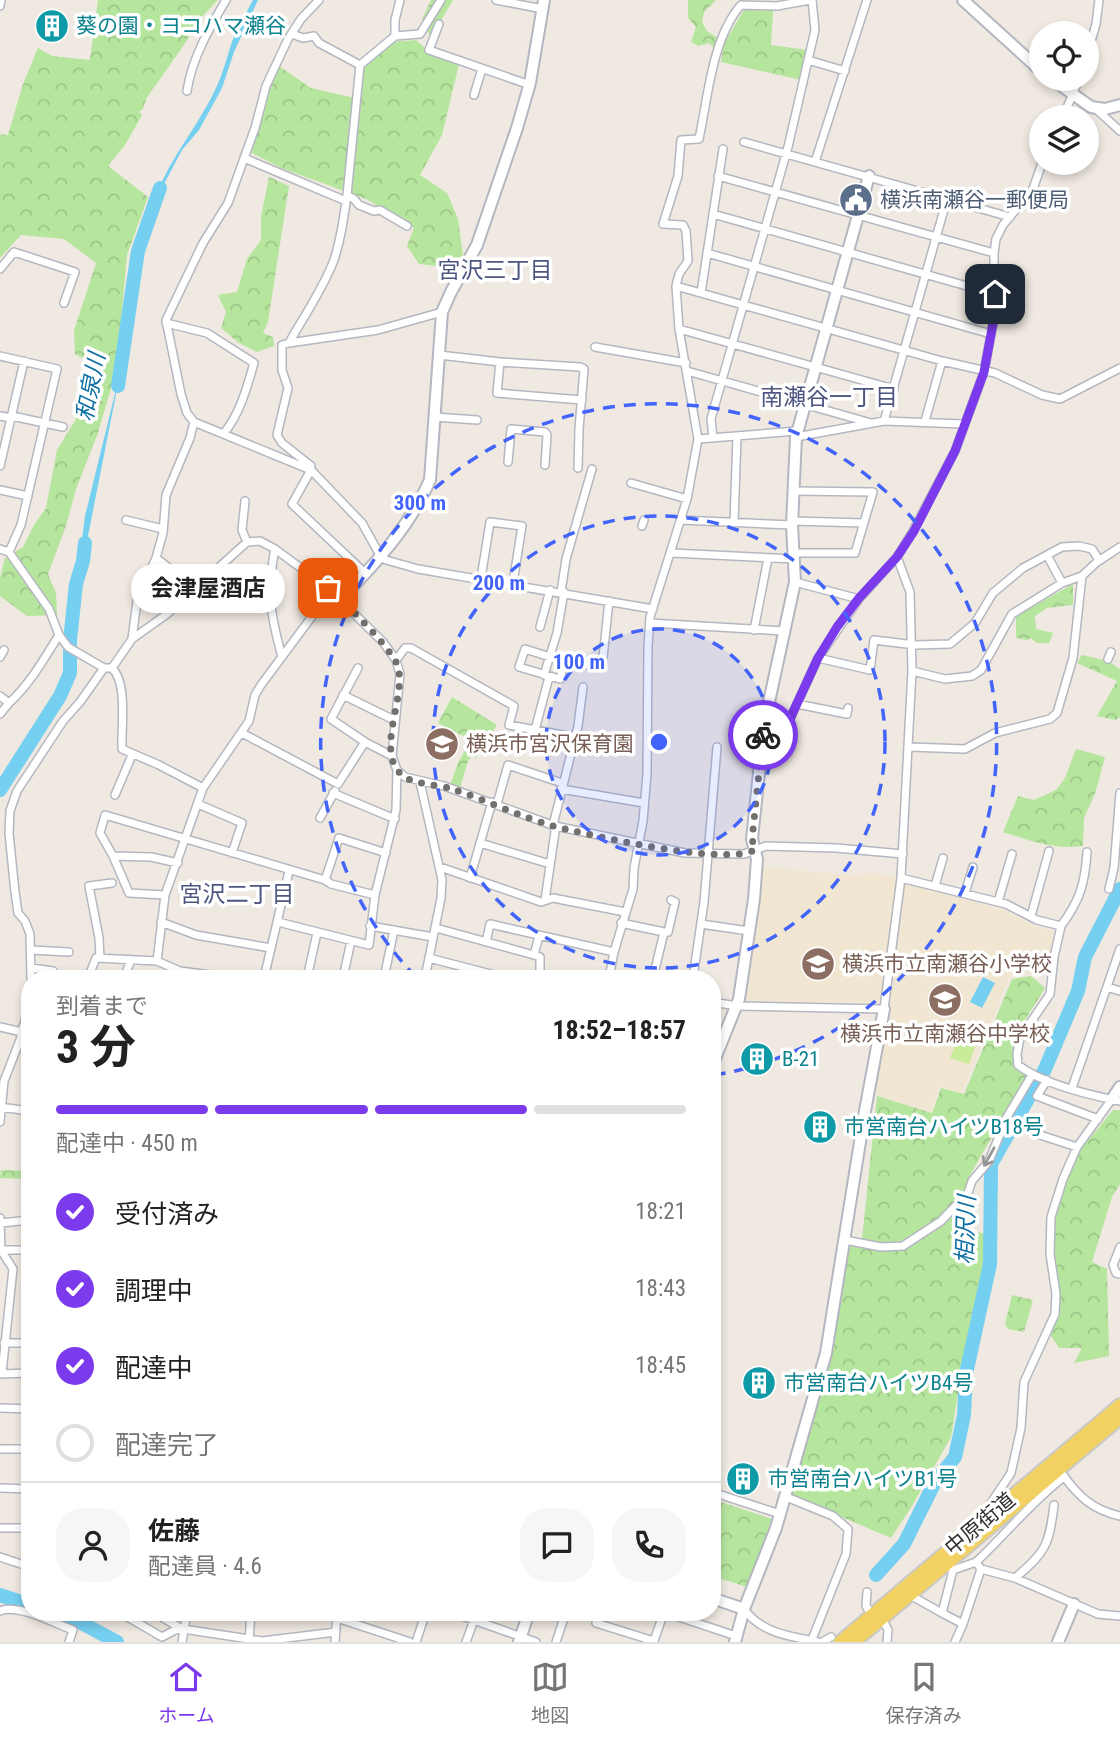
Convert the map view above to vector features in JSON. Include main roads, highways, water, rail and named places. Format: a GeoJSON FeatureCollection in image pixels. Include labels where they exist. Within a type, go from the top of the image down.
{"type":"FeatureCollection","features":[{"type":"Feature","properties":{"kind":"main road","name":"中原街道"},"geometry":{"type":"LineString","coordinates":[[853,1642],[877,1616],[991,1520],[1120,1405]]}},
{"type":"Feature","properties":{"kind":"main road","name":"中原街道"},"geometry":{"type":"LineString","coordinates":[[835,1639],[877,1616],[950,1566],[991,1520],[1062,1473],[1120,1418]]}},
{"type":"Feature","properties":{"kind":"water"},"geometry":{"type":"Polygon","coordinates":[[[253,0],[258,0],[234,52],[222,88],[199,130],[182,150],[153,205],[173,160],[215,90],[233,39],[253,0]]]}},
{"type":"Feature","properties":{"kind":"water"},"geometry":{"type":"Polygon","coordinates":[[[121,369],[83,561],[81,548],[85,516],[121,369]]]}},
{"type":"Feature","properties":{"kind":"water"},"geometry":{"type":"Polygon","coordinates":[[[983,977],[995,983],[982,1008],[970,1002],[983,977]]]}},
{"type":"Feature","properties":{"kind":"waterway","name":"和泉川"},"geometry":{"type":"LineString","coordinates":[[118,386],[138,251],[160,188]]}},
{"type":"Feature","properties":{"kind":"waterway","name":"和泉川"},"geometry":{"type":"LineString","coordinates":[[0,790],[60,696],[70,673],[70,640],[76,584],[85,543]]}},
{"type":"Feature","properties":{"kind":"waterway","name":"相沢川"},"geometry":{"type":"LineString","coordinates":[[876,1575],[904,1544],[935,1482],[955,1457],[964,1415],[966,1374],[990,1264],[991,1164],[1045,1069],[1078,991],[1085,957],[1120,889]]}},
{"type":"Feature","properties":{"kind":"waterway","name":"和泉川"},"geometry":{"type":"LineString","coordinates":[[0,1595],[21,1602]]}},
{"type":"Feature","properties":{"kind":"waterway","name":"和泉川"},"geometry":{"type":"LineString","coordinates":[[78,1621],[117,1642]]}},
{"type":"Feature","properties":{"kind":"place","name":"葵の園・ヨコハマ瀬谷"},"geometry":{"type":"Point","coordinates":[52,26]}},
{"type":"Feature","properties":{"kind":"place","name":"横浜南瀬谷一郵便局"},"geometry":{"type":"Point","coordinates":[856,200]}},
{"type":"Feature","properties":{"kind":"place","name":"会津屋酒店"},"geometry":{"type":"Point","coordinates":[328,588]}},
{"type":"Feature","properties":{"kind":"place","name":"横浜市宮沢保育園"},"geometry":{"type":"Point","coordinates":[442,744]}},
{"type":"Feature","properties":{"kind":"place","name":"横浜市立南瀬谷小学校"},"geometry":{"type":"Point","coordinates":[818,964]}},
{"type":"Feature","properties":{"kind":"place","name":"横浜市立南瀬谷中学校"},"geometry":{"type":"Point","coordinates":[945,1000]}},
{"type":"Feature","properties":{"kind":"place","name":"B-21"},"geometry":{"type":"Point","coordinates":[757,1059]}},
{"type":"Feature","properties":{"kind":"place","name":"市営南台ハイツB18号"},"geometry":{"type":"Point","coordinates":[820,1127]}},
{"type":"Feature","properties":{"kind":"place","name":"市営南台ハイツB4号"},"geometry":{"type":"Point","coordinates":[759,1383]}},
{"type":"Feature","properties":{"kind":"place","name":"市営南台ハイツB1号"},"geometry":{"type":"Point","coordinates":[743,1479]}},
{"type":"Feature","properties":{"kind":"district","name":"宮沢三丁目"},"geometry":{"type":"Point","coordinates":[495,270]}},
{"type":"Feature","properties":{"kind":"district","name":"南瀬谷一丁目"},"geometry":{"type":"Point","coordinates":[829,397]}},
{"type":"Feature","properties":{"kind":"district","name":"宮沢二丁目"},"geometry":{"type":"Point","coordinates":[237,894]}}]}
